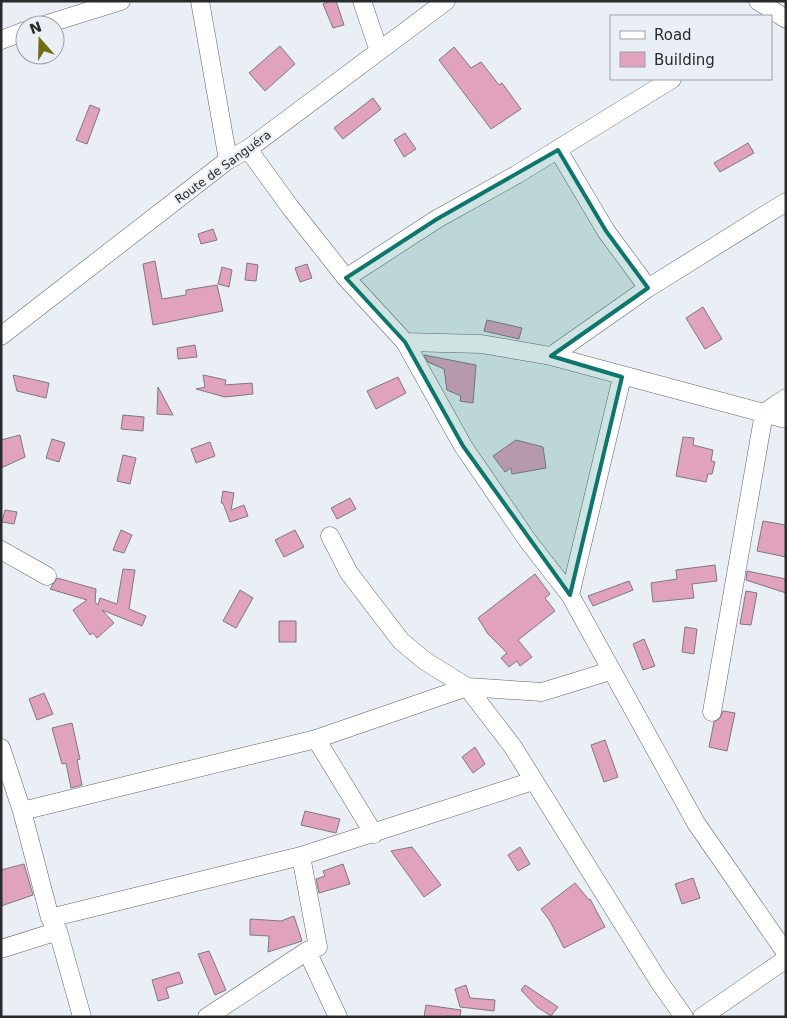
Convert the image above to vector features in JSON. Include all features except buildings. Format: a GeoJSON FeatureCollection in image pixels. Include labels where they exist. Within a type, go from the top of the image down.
{"type":"FeatureCollection","features":[{"type":"Feature","properties":{"kind":"street"},"geometry":{"type":"LineString","coordinates":[[65,18],[121,1]]}},
{"type":"Feature","properties":{"kind":"street"},"geometry":{"type":"LineString","coordinates":[[200,1],[228,160]]}},
{"type":"Feature","properties":{"kind":"street"},"geometry":{"type":"LineString","coordinates":[[362,1],[379,51]]}},
{"type":"Feature","properties":{"kind":"street","name":"Route de Sanguéra"},"geometry":{"type":"LineString","coordinates":[[1,336],[228,160],[248,149],[446,1]]}},
{"type":"Feature","properties":{"kind":"street"},"geometry":{"type":"LineString","coordinates":[[758,1],[779,19]]}},
{"type":"Feature","properties":{"kind":"street"},"geometry":{"type":"LineString","coordinates":[[1,40],[15,35]]}},
{"type":"Feature","properties":{"kind":"street"},"geometry":{"type":"LineString","coordinates":[[346,278],[437,219],[558,150],[670,80]]}},
{"type":"Feature","properties":{"kind":"street"},"geometry":{"type":"LineString","coordinates":[[248,149],[290,207],[346,278],[405,342],[463,446],[528,541],[570,595],[610,671],[696,824],[786,953]]}},
{"type":"Feature","properties":{"kind":"street"},"geometry":{"type":"LineString","coordinates":[[558,150],[606,231],[648,288]]}},
{"type":"Feature","properties":{"kind":"street"},"geometry":{"type":"LineString","coordinates":[[551,356],[648,288],[786,202]]}},
{"type":"Feature","properties":{"kind":"street"},"geometry":{"type":"LineString","coordinates":[[405,342],[481,344],[551,356],[622,377],[786,419]]}},
{"type":"Feature","properties":{"kind":"street"},"geometry":{"type":"LineString","coordinates":[[570,595],[622,377]]}},
{"type":"Feature","properties":{"kind":"street"},"geometry":{"type":"LineString","coordinates":[[712,712],[764,413],[786,398]]}},
{"type":"Feature","properties":{"kind":"street"},"geometry":{"type":"LineString","coordinates":[[330,536],[349,573],[401,641],[425,661],[467,687],[513,747],[658,980],[684,1017]]}},
{"type":"Feature","properties":{"kind":"street"},"geometry":{"type":"LineString","coordinates":[[1,550],[47,576]]}},
{"type":"Feature","properties":{"kind":"street"},"geometry":{"type":"LineString","coordinates":[[22,811],[316,739],[467,687],[542,692],[610,671]]}},
{"type":"Feature","properties":{"kind":"street"},"geometry":{"type":"LineString","coordinates":[[316,739],[374,834]]}},
{"type":"Feature","properties":{"kind":"street"},"geometry":{"type":"LineString","coordinates":[[1,748],[7,788],[22,811],[82,1017]]}},
{"type":"Feature","properties":{"kind":"street"},"geometry":{"type":"LineString","coordinates":[[1,949],[54,924],[301,856],[374,834],[533,781]]}},
{"type":"Feature","properties":{"kind":"street"},"geometry":{"type":"LineString","coordinates":[[207,1017],[307,951],[318,946],[301,856]]}},
{"type":"Feature","properties":{"kind":"street"},"geometry":{"type":"LineString","coordinates":[[307,951],[338,1017]]}},
{"type":"Feature","properties":{"kind":"street"},"geometry":{"type":"LineString","coordinates":[[702,1017],[786,959]]}},
{"type":"Feature","properties":{"kind":"highlighted area"},"geometry":{"type":"Polygon","coordinates":[[[558,150],[606,231],[648,288],[551,356],[622,377],[570,595],[463,446],[405,342],[346,278],[437,219],[558,150]]]}}]}
